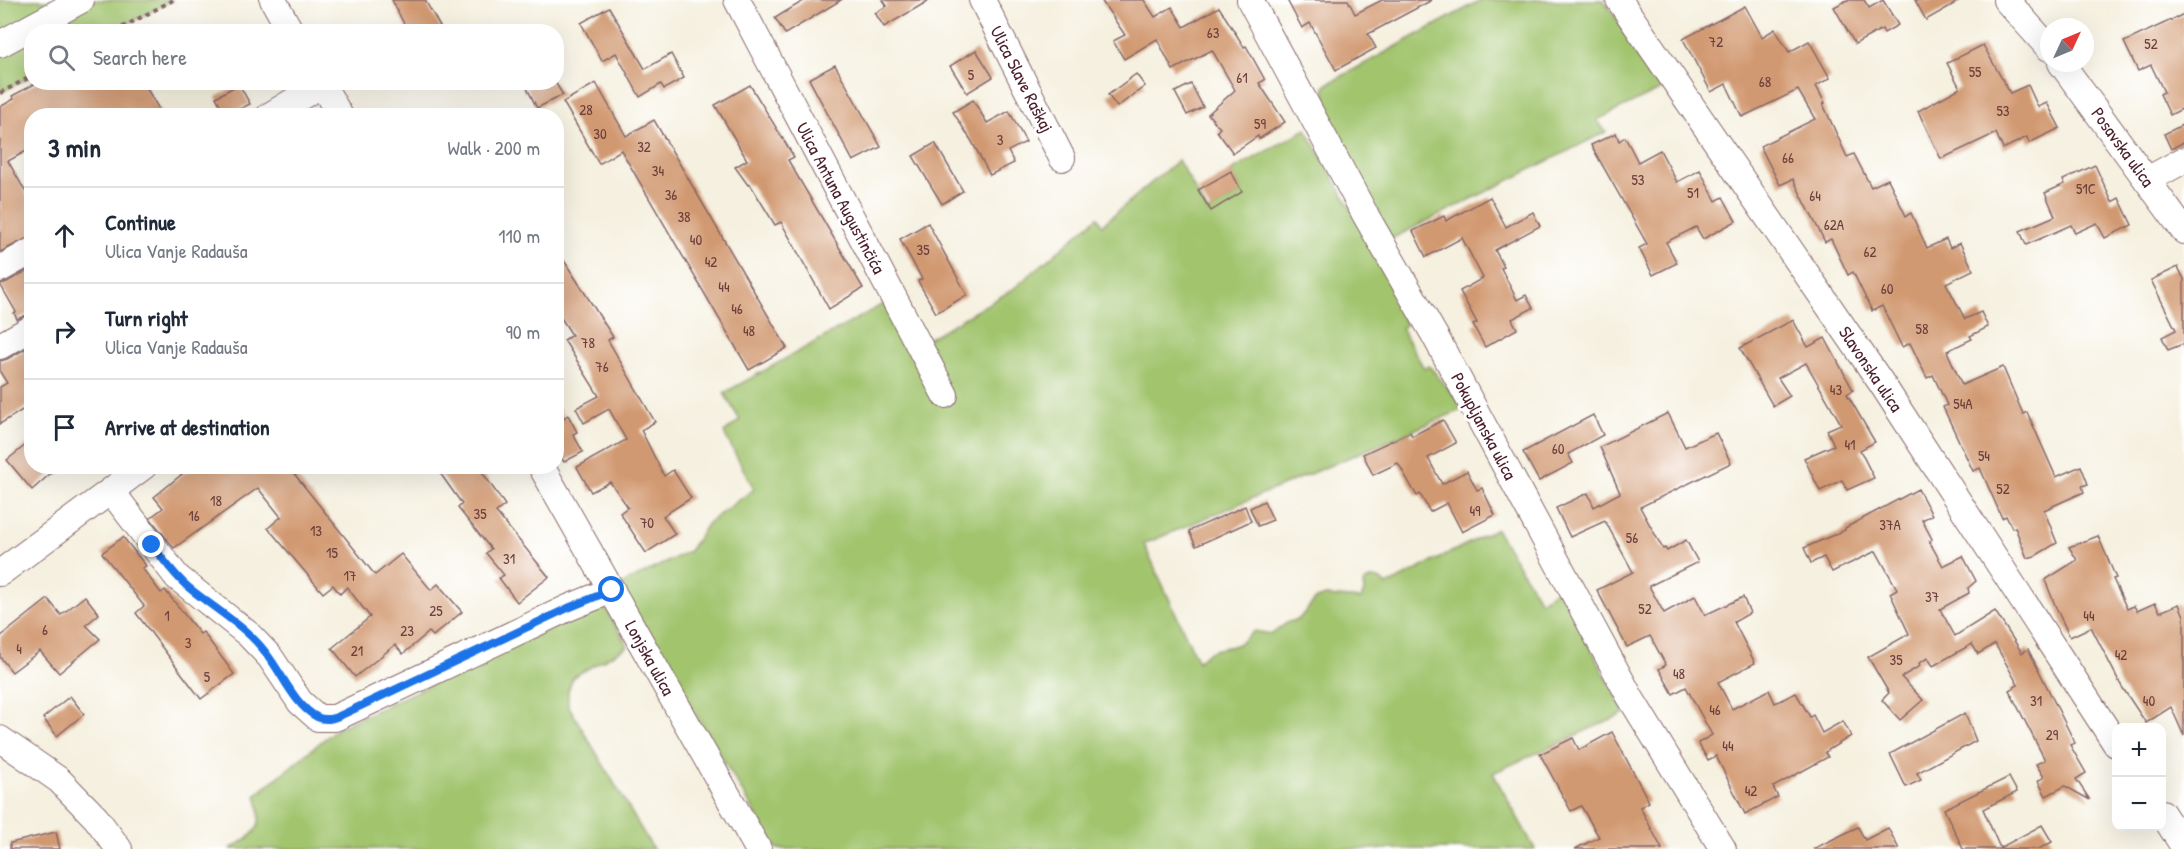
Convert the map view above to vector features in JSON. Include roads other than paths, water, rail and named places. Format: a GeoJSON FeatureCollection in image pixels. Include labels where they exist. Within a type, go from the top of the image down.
{"type":"FeatureCollection","features":[{"type":"Feature","properties":{"kind":"street"},"geometry":{"type":"LineString","coordinates":[[37,24],[81,0]]}},
{"type":"Feature","properties":{"kind":"street"},"geometry":{"type":"LineString","coordinates":[[273,0],[286,24]]}},
{"type":"Feature","properties":{"kind":"street","name":"Ulica Antuna Augustinčića"},"geometry":{"type":"LineString","coordinates":[[737,0],[945,395]]}},
{"type":"Feature","properties":{"kind":"street","name":"Ulica Slave Raškaj"},"geometry":{"type":"LineString","coordinates":[[982,0],[1062,158]]}},
{"type":"Feature","properties":{"kind":"street","name":"Pokupljanska ulica"},"geometry":{"type":"LineString","coordinates":[[1250,0],[1630,697],[1723,849]]}},
{"type":"Feature","properties":{"kind":"street","name":"Slavonska ulica"},"geometry":{"type":"LineString","coordinates":[[1619,0],[1882,384],[2112,738]]}},
{"type":"Feature","properties":{"kind":"street"},"geometry":{"type":"LineString","coordinates":[[2006,0],[2040,38]]}},
{"type":"Feature","properties":{"kind":"street"},"geometry":{"type":"LineString","coordinates":[[0,44],[24,31]]}},
{"type":"Feature","properties":{"kind":"street","name":"Posavska ulica"},"geometry":{"type":"LineString","coordinates":[[2068,72],[2182,224]]}},
{"type":"Feature","properties":{"kind":"street"},"geometry":{"type":"LineString","coordinates":[[282,108],[310,90]]}},
{"type":"Feature","properties":{"kind":"street"},"geometry":{"type":"LineString","coordinates":[[325,90],[335,108]]}},
{"type":"Feature","properties":{"kind":"street"},"geometry":{"type":"LineString","coordinates":[[2147,180],[2184,160]]}},
{"type":"Feature","properties":{"kind":"street"},"geometry":{"type":"LineString","coordinates":[[0,268],[24,255]]}},
{"type":"Feature","properties":{"kind":"street"},"geometry":{"type":"LineString","coordinates":[[0,346],[24,332]]}},
{"type":"Feature","properties":{"kind":"street"},"geometry":{"type":"LineString","coordinates":[[0,573],[133,474]]}},
{"type":"Feature","properties":{"kind":"street","name":"Lonjska ulica"},"geometry":{"type":"LineString","coordinates":[[546,474],[758,849]]}},
{"type":"Feature","properties":{"kind":"street"},"geometry":{"type":"LineString","coordinates":[[111,491],[177,577],[248,634],[270,657],[300,702],[318,718],[335,718],[612,590]]}},
{"type":"Feature","properties":{"kind":"street"},"geometry":{"type":"LineString","coordinates":[[0,740],[59,780],[96,818],[119,849]]}},
{"type":"Feature","properties":{"kind":"street"},"geometry":{"type":"LineString","coordinates":[[2166,819],[2184,847]]}}]}
